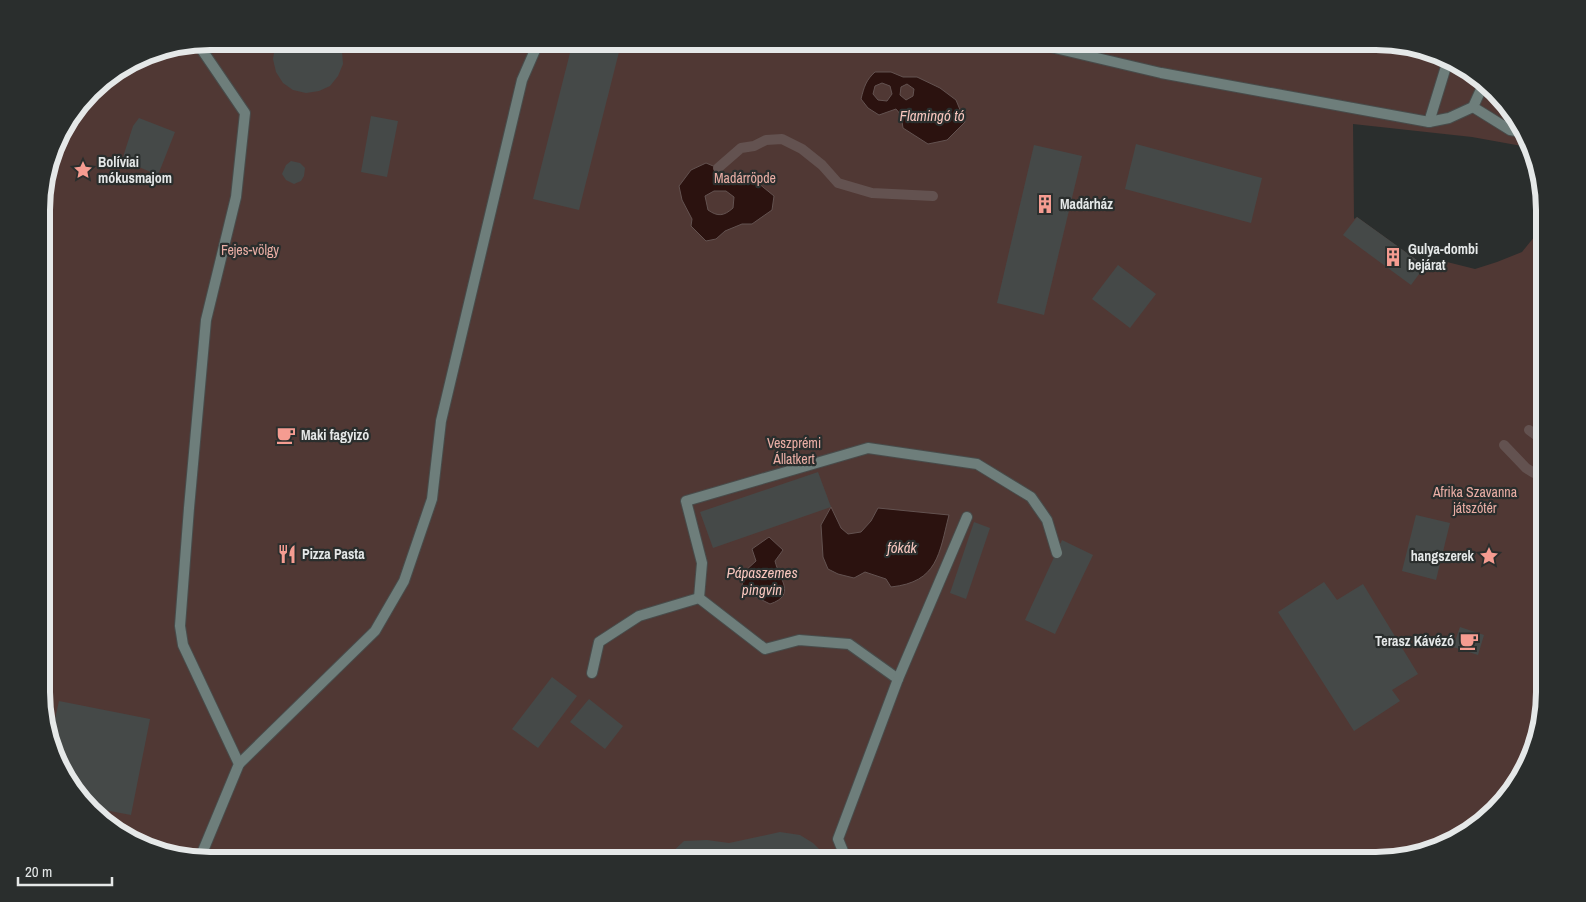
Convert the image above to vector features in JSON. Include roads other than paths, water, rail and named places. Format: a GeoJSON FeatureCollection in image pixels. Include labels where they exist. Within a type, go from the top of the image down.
{"type":"FeatureCollection","features":[{"type":"Feature","properties":{"kind":"street"},"geometry":{"type":"LineString","coordinates":[[202,50],[245,112],[236,197],[206,320],[180,626],[183,645],[239,764]]}},
{"type":"Feature","properties":{"kind":"street"},"geometry":{"type":"LineString","coordinates":[[203,852],[239,764],[375,631],[404,581],[432,499],[441,421],[522,80],[535,50]]}},
{"type":"Feature","properties":{"kind":"street"},"geometry":{"type":"LineString","coordinates":[[1063,50],[1161,73],[1429,122],[1449,118],[1473,107],[1481,90]]}},
{"type":"Feature","properties":{"kind":"street"},"geometry":{"type":"LineString","coordinates":[[1429,122],[1446,66]]}},
{"type":"Feature","properties":{"kind":"street"},"geometry":{"type":"LineString","coordinates":[[1473,107],[1510,130],[1514,131]]}},
{"type":"Feature","properties":{"kind":"street"},"geometry":{"type":"LineString","coordinates":[[699,598],[702,563],[686,500],[868,448],[977,464],[1031,497],[1048,520],[1056,553]]}},
{"type":"Feature","properties":{"kind":"street"},"geometry":{"type":"LineString","coordinates":[[844,852],[838,839],[898,679],[967,517]]}},
{"type":"Feature","properties":{"kind":"street"},"geometry":{"type":"LineString","coordinates":[[699,598],[765,649],[799,640],[849,644],[898,679]]}},
{"type":"Feature","properties":{"kind":"street"},"geometry":{"type":"LineString","coordinates":[[592,674],[600,642],[639,616],[699,598]]}},
{"type":"Feature","properties":{"kind":"water","name":"Flamingó tó"},"geometry":{"type":"Polygon","coordinates":[[[875,72],[891,72],[903,77],[917,77],[940,88],[956,100],[965,122],[947,140],[928,144],[903,128],[901,115],[896,109],[879,115],[868,108],[861,99],[869,78],[875,72]],[[882,83],[875,86],[873,94],[878,100],[887,101],[892,94],[890,86],[882,83]],[[907,84],[901,87],[900,95],[906,100],[913,96],[914,89],[907,84]]]}},
{"type":"Feature","properties":{"kind":"water"},"geometry":{"type":"Polygon","coordinates":[[[706,163],[718,168],[728,176],[747,174],[774,196],[772,210],[752,224],[742,224],[725,231],[716,239],[706,241],[691,226],[692,219],[682,200],[679,186],[691,170],[706,163]],[[714,191],[705,196],[708,210],[721,215],[733,208],[734,197],[726,191],[714,191]]]}},
{"type":"Feature","properties":{"kind":"water","name":"fókák"},"geometry":{"type":"Polygon","coordinates":[[[831,507],[841,528],[848,534],[861,532],[871,521],[878,508],[949,515],[939,554],[934,564],[918,579],[907,584],[891,587],[886,579],[865,572],[854,578],[828,569],[823,557],[821,525],[831,507]]]}},
{"type":"Feature","properties":{"kind":"water","name":"Pápaszemes pingvin"},"geometry":{"type":"Polygon","coordinates":[[[769,537],[783,550],[775,561],[785,591],[783,596],[770,604],[752,595],[742,586],[744,572],[756,561],[752,549],[769,537]]]}},
{"type":"Feature","properties":{"kind":"waterway"},"geometry":{"type":"LineString","coordinates":[[718,168],[741,148],[754,146],[766,140],[782,139],[802,149],[822,165],[838,183],[872,193],[933,196]]}},
{"type":"Feature","properties":{"kind":"waterway"},"geometry":{"type":"LineString","coordinates":[[1529,430],[1536,435]]}},
{"type":"Feature","properties":{"kind":"waterway"},"geometry":{"type":"LineString","coordinates":[[1504,445],[1526,468],[1536,473]]}},
{"type":"Feature","properties":{"kind":"place","name":"Bolíviai mókusmajom"},"geometry":{"type":"Point","coordinates":[83,170]}},
{"type":"Feature","properties":{"kind":"place","name":"Madárház"},"geometry":{"type":"Point","coordinates":[1045,204]}},
{"type":"Feature","properties":{"kind":"place","name":"Gulya-dombi bejárat"},"geometry":{"type":"Point","coordinates":[1393,257]}},
{"type":"Feature","properties":{"kind":"place","name":"Maki fagyizó"},"geometry":{"type":"Point","coordinates":[286,435]}},
{"type":"Feature","properties":{"kind":"place","name":"Pizza Pasta"},"geometry":{"type":"Point","coordinates":[287,554]}},
{"type":"Feature","properties":{"kind":"place","name":"hangszerek"},"geometry":{"type":"Point","coordinates":[1489,556]}},
{"type":"Feature","properties":{"kind":"place","name":"Terasz Kávézó"},"geometry":{"type":"Point","coordinates":[1469,641]}},
{"type":"Feature","properties":{"kind":"park label","name":"Madárröpde"},"geometry":{"type":"Point","coordinates":[745,178]}},
{"type":"Feature","properties":{"kind":"park label","name":"Fejes-völgy"},"geometry":{"type":"Point","coordinates":[250,250]}},
{"type":"Feature","properties":{"kind":"park label","name":"Veszprémi Állatkert"},"geometry":{"type":"Point","coordinates":[794,452]}},
{"type":"Feature","properties":{"kind":"park label","name":"Afrika Szavanna játszótér"},"geometry":{"type":"Point","coordinates":[1475,500]}}]}
